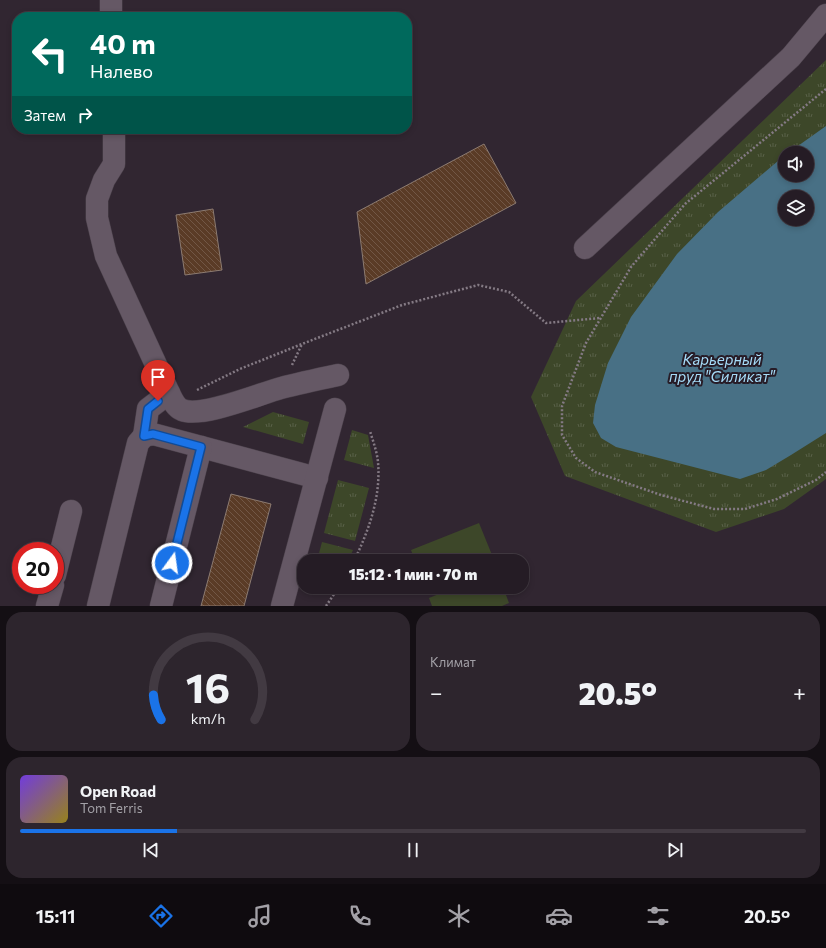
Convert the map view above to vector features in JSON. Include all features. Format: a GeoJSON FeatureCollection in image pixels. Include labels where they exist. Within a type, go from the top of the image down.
{"type":"FeatureCollection","features":[{"type":"Feature","properties":{"kind":"street"},"geometry":{"type":"LineString","coordinates":[[110,0],[111,12]]}},
{"type":"Feature","properties":{"kind":"street"},"geometry":{"type":"LineString","coordinates":[[585,248],[791,57],[826,15]]}},
{"type":"Feature","properties":{"kind":"street"},"geometry":{"type":"LineString","coordinates":[[114,134],[114,164],[104,180],[99,192],[97,199],[97,218],[106,256],[175,404],[182,410],[196,411],[217,408],[281,388],[338,375]]}},
{"type":"Feature","properties":{"kind":"street"},"geometry":{"type":"LineString","coordinates":[[98,606],[138,443],[144,436],[148,409],[171,397]]}},
{"type":"Feature","properties":{"kind":"street"},"geometry":{"type":"LineString","coordinates":[[282,606],[335,409]]}},
{"type":"Feature","properties":{"kind":"street"},"geometry":{"type":"LineString","coordinates":[[144,436],[153,434],[317,478]]}},
{"type":"Feature","properties":{"kind":"street"},"geometry":{"type":"LineString","coordinates":[[161,606],[201,447]]}},
{"type":"Feature","properties":{"kind":"street"},"geometry":{"type":"LineString","coordinates":[[63,542],[71,511]]}},
{"type":"Feature","properties":{"kind":"street"},"geometry":{"type":"LineString","coordinates":[[47,606],[50,594]]}},
{"type":"Feature","properties":{"kind":"path"},"geometry":{"type":"LineString","coordinates":[[826,89],[685,204],[631,267],[586,343],[562,406],[562,435],[576,458],[594,472],[662,495],[714,509],[746,509],[777,499],[816,480],[826,472]]}},
{"type":"Feature","properties":{"kind":"path"},"geometry":{"type":"LineString","coordinates":[[171,397],[402,305],[478,285],[509,292],[546,323],[601,318]]}},
{"type":"Feature","properties":{"kind":"path"},"geometry":{"type":"LineString","coordinates":[[358,554],[373,516],[378,488],[378,461],[370,432]]}},
{"type":"Feature","properties":{"kind":"path"},"geometry":{"type":"LineString","coordinates":[[326,606],[335,594]]}},
{"type":"Feature","properties":{"kind":"green space"},"geometry":{"type":"Polygon","coordinates":[[[826,60],[826,479],[784,509],[716,532],[565,476],[531,397],[576,301],[826,60]]]}},
{"type":"Feature","properties":{"kind":"green space"},"geometry":{"type":"Polygon","coordinates":[[[273,412],[309,422],[303,444],[243,427],[273,412]]]}},
{"type":"Feature","properties":{"kind":"green space"},"geometry":{"type":"Polygon","coordinates":[[[352,430],[368,435],[374,468],[344,460],[352,430]]]}},
{"type":"Feature","properties":{"kind":"green space"},"geometry":{"type":"Polygon","coordinates":[[[338,480],[369,488],[355,541],[324,533],[338,480]]]}},
{"type":"Feature","properties":{"kind":"green space"},"geometry":{"type":"Polygon","coordinates":[[[479,523],[492,554],[412,554],[411,550],[479,523]]]}},
{"type":"Feature","properties":{"kind":"green space"},"geometry":{"type":"Polygon","coordinates":[[[322,542],[353,550],[351,554],[319,554],[322,542]]]}},
{"type":"Feature","properties":{"kind":"green space"},"geometry":{"type":"Polygon","coordinates":[[[439,594],[506,594],[509,603],[502,606],[432,606],[429,598],[439,594]]]}},
{"type":"Feature","properties":{"kind":"water","name":"Карьерный пруд \"Силикат\""},"geometry":{"type":"Polygon","coordinates":[[[826,126],[826,433],[766,470],[740,479],[616,447],[601,438],[593,423],[595,405],[608,363],[631,317],[677,254],[718,212],[778,161],[778,182],[814,182],[814,146],[798,146],[826,126]]]}},
{"type":"Feature","properties":{"kind":"building"},"geometry":{"type":"Polygon","coordinates":[[[484,144],[516,203],[366,284],[357,212],[484,144]]]}},
{"type":"Feature","properties":{"kind":"building"},"geometry":{"type":"Polygon","coordinates":[[[213,209],[222,270],[185,275],[176,215],[213,209]]]}},
{"type":"Feature","properties":{"kind":"building"},"geometry":{"type":"Polygon","coordinates":[[[231,494],[271,504],[244,606],[201,606],[231,494]]]}},
{"type":"Feature","properties":{"kind":"route"},"geometry":{"type":"LineString","coordinates":[[158,401],[148,409],[144,436],[153,434],[201,447],[172,563]]}}]}
